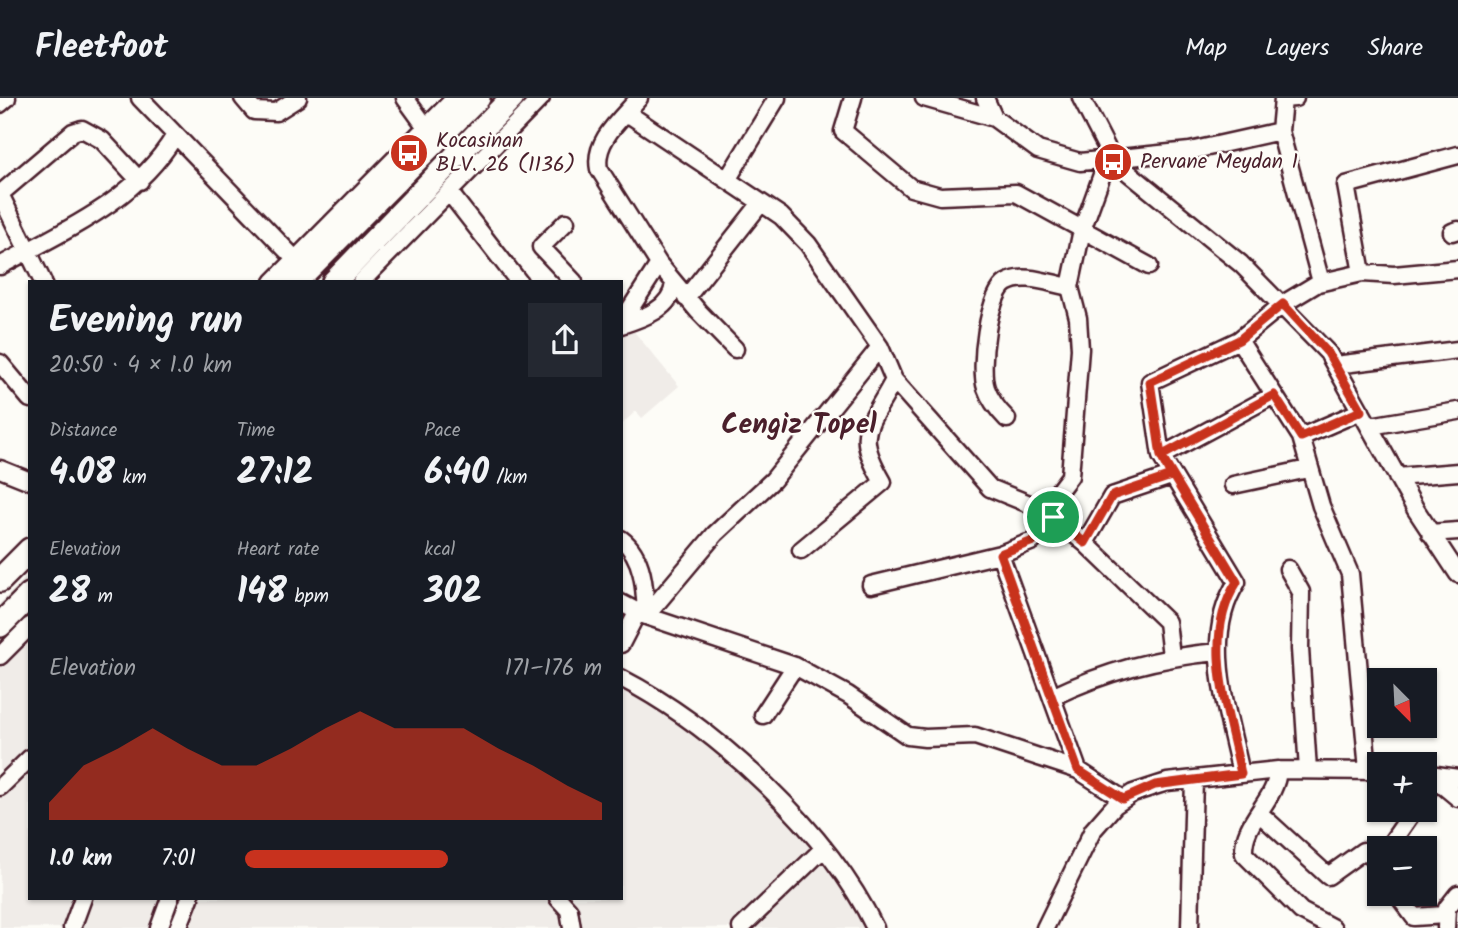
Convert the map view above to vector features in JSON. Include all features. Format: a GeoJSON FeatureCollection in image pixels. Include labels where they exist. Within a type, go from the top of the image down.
{"type":"FeatureCollection","features":[{"type":"Feature","properties":{"kind":"highway"},"geometry":{"type":"LineString","coordinates":[[295,270],[478,98]]}},
{"type":"Feature","properties":{"kind":"highway"},"geometry":{"type":"LineString","coordinates":[[336,280],[512,98]]}},
{"type":"Feature","properties":{"kind":"highway"},"geometry":{"type":"LineString","coordinates":[[0,580],[28,552]]}},
{"type":"Feature","properties":{"kind":"highway"},"geometry":{"type":"LineString","coordinates":[[0,625],[28,597]]}},
{"type":"Feature","properties":{"kind":"street"},"geometry":{"type":"LineString","coordinates":[[0,104],[7,98]]}},
{"type":"Feature","properties":{"kind":"street"},"geometry":{"type":"LineString","coordinates":[[140,98],[295,270]]}},
{"type":"Feature","properties":{"kind":"street"},"geometry":{"type":"LineString","coordinates":[[243,98],[254,111],[276,113],[298,98]]}},
{"type":"Feature","properties":{"kind":"street"},"geometry":{"type":"LineString","coordinates":[[405,98],[426,127]]}},
{"type":"Feature","properties":{"kind":"street"},"geometry":{"type":"LineString","coordinates":[[277,280],[295,270],[455,98]]}},
{"type":"Feature","properties":{"kind":"street"},"geometry":{"type":"LineString","coordinates":[[363,280],[541,98]]}},
{"type":"Feature","properties":{"kind":"street"},"geometry":{"type":"LineString","coordinates":[[639,98],[601,144],[598,163],[602,175],[659,264],[686,298],[735,349]]}},
{"type":"Feature","properties":{"kind":"street"},"geometry":{"type":"LineString","coordinates":[[727,180],[777,98]]}},
{"type":"Feature","properties":{"kind":"street"},"geometry":{"type":"LineString","coordinates":[[853,98],[843,131],[911,188],[940,196],[1016,193],[1149,266]]}},
{"type":"Feature","properties":{"kind":"street"},"geometry":{"type":"LineString","coordinates":[[924,98],[994,118],[1032,146],[1056,157],[1080,162],[1190,151],[1280,131]]}},
{"type":"Feature","properties":{"kind":"street"},"geometry":{"type":"LineString","coordinates":[[985,98],[994,118]]}},
{"type":"Feature","properties":{"kind":"street"},"geometry":{"type":"LineString","coordinates":[[1082,98],[1113,160],[1212,239],[1283,304],[1328,353],[1397,477],[1458,574]]}},
{"type":"Feature","properties":{"kind":"street"},"geometry":{"type":"LineString","coordinates":[[1295,98],[1283,99],[1280,131],[1321,282]]}},
{"type":"Feature","properties":{"kind":"street"},"geometry":{"type":"LineString","coordinates":[[626,113],[781,216],[808,244],[880,348],[894,380],[990,488],[1048,514],[1085,543],[1167,622],[1171,656]]}},
{"type":"Feature","properties":{"kind":"street"},"geometry":{"type":"LineString","coordinates":[[42,280],[0,194],[74,132],[82,129],[96,135],[141,181]]}},
{"type":"Feature","properties":{"kind":"street"},"geometry":{"type":"LineString","coordinates":[[0,266],[113,203],[141,181],[174,136]]}},
{"type":"Feature","properties":{"kind":"street"},"geometry":{"type":"LineString","coordinates":[[1362,273],[1346,185],[1458,155]]}},
{"type":"Feature","properties":{"kind":"street"},"geometry":{"type":"LineString","coordinates":[[871,585],[1000,554],[1033,541],[1070,476],[1080,349],[1078,318],[1070,287],[1082,230],[1103,172],[1113,160]]}},
{"type":"Feature","properties":{"kind":"street"},"geometry":{"type":"LineString","coordinates":[[449,192],[517,280]]}},
{"type":"Feature","properties":{"kind":"street"},"geometry":{"type":"LineString","coordinates":[[686,298],[761,203]]}},
{"type":"Feature","properties":{"kind":"street"},"geometry":{"type":"LineString","coordinates":[[566,222],[541,247],[572,280]]}},
{"type":"Feature","properties":{"kind":"street"},"geometry":{"type":"LineString","coordinates":[[623,321],[659,264]]}},
{"type":"Feature","properties":{"kind":"street"},"geometry":{"type":"LineString","coordinates":[[1241,774],[1218,652],[1223,610],[1237,582],[1161,456],[1150,382],[1239,340],[1283,304],[1321,282],[1362,273],[1394,275],[1458,269]]}},
{"type":"Feature","properties":{"kind":"street"},"geometry":{"type":"LineString","coordinates":[[1007,419],[989,396],[983,369],[995,294],[1006,284],[1018,279],[1070,287]]}},
{"type":"Feature","properties":{"kind":"street"},"geometry":{"type":"LineString","coordinates":[[623,323],[664,306],[671,298],[674,283]]}},
{"type":"Feature","properties":{"kind":"street"},"geometry":{"type":"LineString","coordinates":[[1239,340],[1301,437],[1308,469],[1350,574],[1371,752]]}},
{"type":"Feature","properties":{"kind":"street"},"geometry":{"type":"LineString","coordinates":[[623,641],[641,614],[715,534],[773,480],[880,348]]}},
{"type":"Feature","properties":{"kind":"street"},"geometry":{"type":"LineString","coordinates":[[1335,365],[1458,350]]}},
{"type":"Feature","properties":{"kind":"street"},"geometry":{"type":"LineString","coordinates":[[0,363],[28,398]]}},
{"type":"Feature","properties":{"kind":"street"},"geometry":{"type":"LineString","coordinates":[[802,550],[883,482],[867,454],[865,435],[894,380]]}},
{"type":"Feature","properties":{"kind":"street"},"geometry":{"type":"LineString","coordinates":[[1161,456],[1274,395]]}},
{"type":"Feature","properties":{"kind":"street"},"geometry":{"type":"LineString","coordinates":[[1301,437],[1361,411]]}},
{"type":"Feature","properties":{"kind":"street"},"geometry":{"type":"LineString","coordinates":[[1370,426],[1458,411]]}},
{"type":"Feature","properties":{"kind":"street"},"geometry":{"type":"LineString","coordinates":[[1233,485],[1308,469]]}},
{"type":"Feature","properties":{"kind":"street"},"geometry":{"type":"LineString","coordinates":[[0,470],[28,480]]}},
{"type":"Feature","properties":{"kind":"street"},"geometry":{"type":"LineString","coordinates":[[1397,477],[1458,472]]}},
{"type":"Feature","properties":{"kind":"street"},"geometry":{"type":"LineString","coordinates":[[1085,543],[1112,496],[1171,476]]}},
{"type":"Feature","properties":{"kind":"street"},"geometry":{"type":"LineString","coordinates":[[1430,533],[1458,531]]}},
{"type":"Feature","properties":{"kind":"street"},"geometry":{"type":"LineString","coordinates":[[623,540],[629,545],[639,567],[641,614]]}},
{"type":"Feature","properties":{"kind":"street"},"geometry":{"type":"LineString","coordinates":[[1000,554],[1078,770]]}},
{"type":"Feature","properties":{"kind":"street"},"geometry":{"type":"LineString","coordinates":[[1288,569],[1301,592],[1300,649],[1308,770]]}},
{"type":"Feature","properties":{"kind":"street"},"geometry":{"type":"LineString","coordinates":[[623,604],[641,614],[795,666],[848,695],[908,736],[975,736],[1078,770],[1123,799]]}},
{"type":"Feature","properties":{"kind":"street"},"geometry":{"type":"LineString","coordinates":[[0,656],[28,628]]}},
{"type":"Feature","properties":{"kind":"street"},"geometry":{"type":"LineString","coordinates":[[1052,697],[1118,670],[1171,656],[1218,652]]}},
{"type":"Feature","properties":{"kind":"street"},"geometry":{"type":"LineString","coordinates":[[763,715],[795,666]]}},
{"type":"Feature","properties":{"kind":"street"},"geometry":{"type":"LineString","coordinates":[[623,679],[698,729],[768,787],[824,848],[848,879],[876,928]]}},
{"type":"Feature","properties":{"kind":"street"},"geometry":{"type":"LineString","coordinates":[[0,788],[28,760]]}},
{"type":"Feature","properties":{"kind":"street"},"geometry":{"type":"LineString","coordinates":[[1045,928],[1093,830],[1123,799],[1155,785],[1194,779],[1278,770],[1367,771]]}},
{"type":"Feature","properties":{"kind":"street"},"geometry":{"type":"LineString","coordinates":[[1278,770],[1275,789],[1246,834],[1244,854],[1301,911],[1333,928]]}},
{"type":"Feature","properties":{"kind":"street"},"geometry":{"type":"LineString","coordinates":[[1437,777],[1458,778]]}},
{"type":"Feature","properties":{"kind":"street"},"geometry":{"type":"LineString","coordinates":[[1189,928],[1194,779]]}},
{"type":"Feature","properties":{"kind":"street"},"geometry":{"type":"LineString","coordinates":[[1437,782],[1458,798]]}},
{"type":"Feature","properties":{"kind":"street"},"geometry":{"type":"LineString","coordinates":[[1259,813],[1328,876],[1363,851],[1367,852]]}},
{"type":"Feature","properties":{"kind":"street"},"geometry":{"type":"LineString","coordinates":[[741,928],[824,848]]}},
{"type":"Feature","properties":{"kind":"street"},"geometry":{"type":"LineString","coordinates":[[1406,906],[1414,917],[1445,921],[1458,894]]}},
{"type":"Feature","properties":{"kind":"street"},"geometry":{"type":"LineString","coordinates":[[72,928],[82,900]]}},
{"type":"Feature","properties":{"kind":"street"},"geometry":{"type":"LineString","coordinates":[[159,928],[169,900]]}},
{"type":"Feature","properties":{"kind":"street"},"geometry":{"type":"LineString","coordinates":[[178,928],[189,900]]}},
{"type":"Feature","properties":{"kind":"street"},"geometry":{"type":"LineString","coordinates":[[560,900],[569,909],[572,928]]}},
{"type":"Feature","properties":{"kind":"shaded area"},"geometry":{"type":"Polygon","coordinates":[[[627,323],[679,386],[642,418],[636,411],[623,423],[623,326],[627,323]]]}},
{"type":"Feature","properties":{"kind":"shaded area"},"geometry":{"type":"Polygon","coordinates":[[[28,575],[28,900],[623,900],[623,680],[795,813],[876,928],[0,928],[0,603],[28,575]]]}},
{"type":"Feature","properties":{"kind":"place","name":"Kocasinan BLV. 26 (1136)"},"geometry":{"type":"Point","coordinates":[409,153]}},
{"type":"Feature","properties":{"kind":"place","name":"Pervane Meydan 1"},"geometry":{"type":"Point","coordinates":[1113,162]}},
{"type":"Feature","properties":{"kind":"district","name":"Cengiz Topel"},"geometry":{"type":"Point","coordinates":[799,425]}},
{"type":"Feature","properties":{"kind":"route"},"geometry":{"type":"LineString","coordinates":[[1053,517],[1033,541],[1000,554],[1078,770],[1123,799],[1155,785],[1241,774],[1218,652],[1218,631],[1223,610],[1237,582],[1161,456],[1150,382],[1239,340],[1283,304],[1328,353],[1361,411],[1301,437],[1274,395],[1161,456],[1171,476],[1112,496],[1085,543],[1053,517]]}}]}
